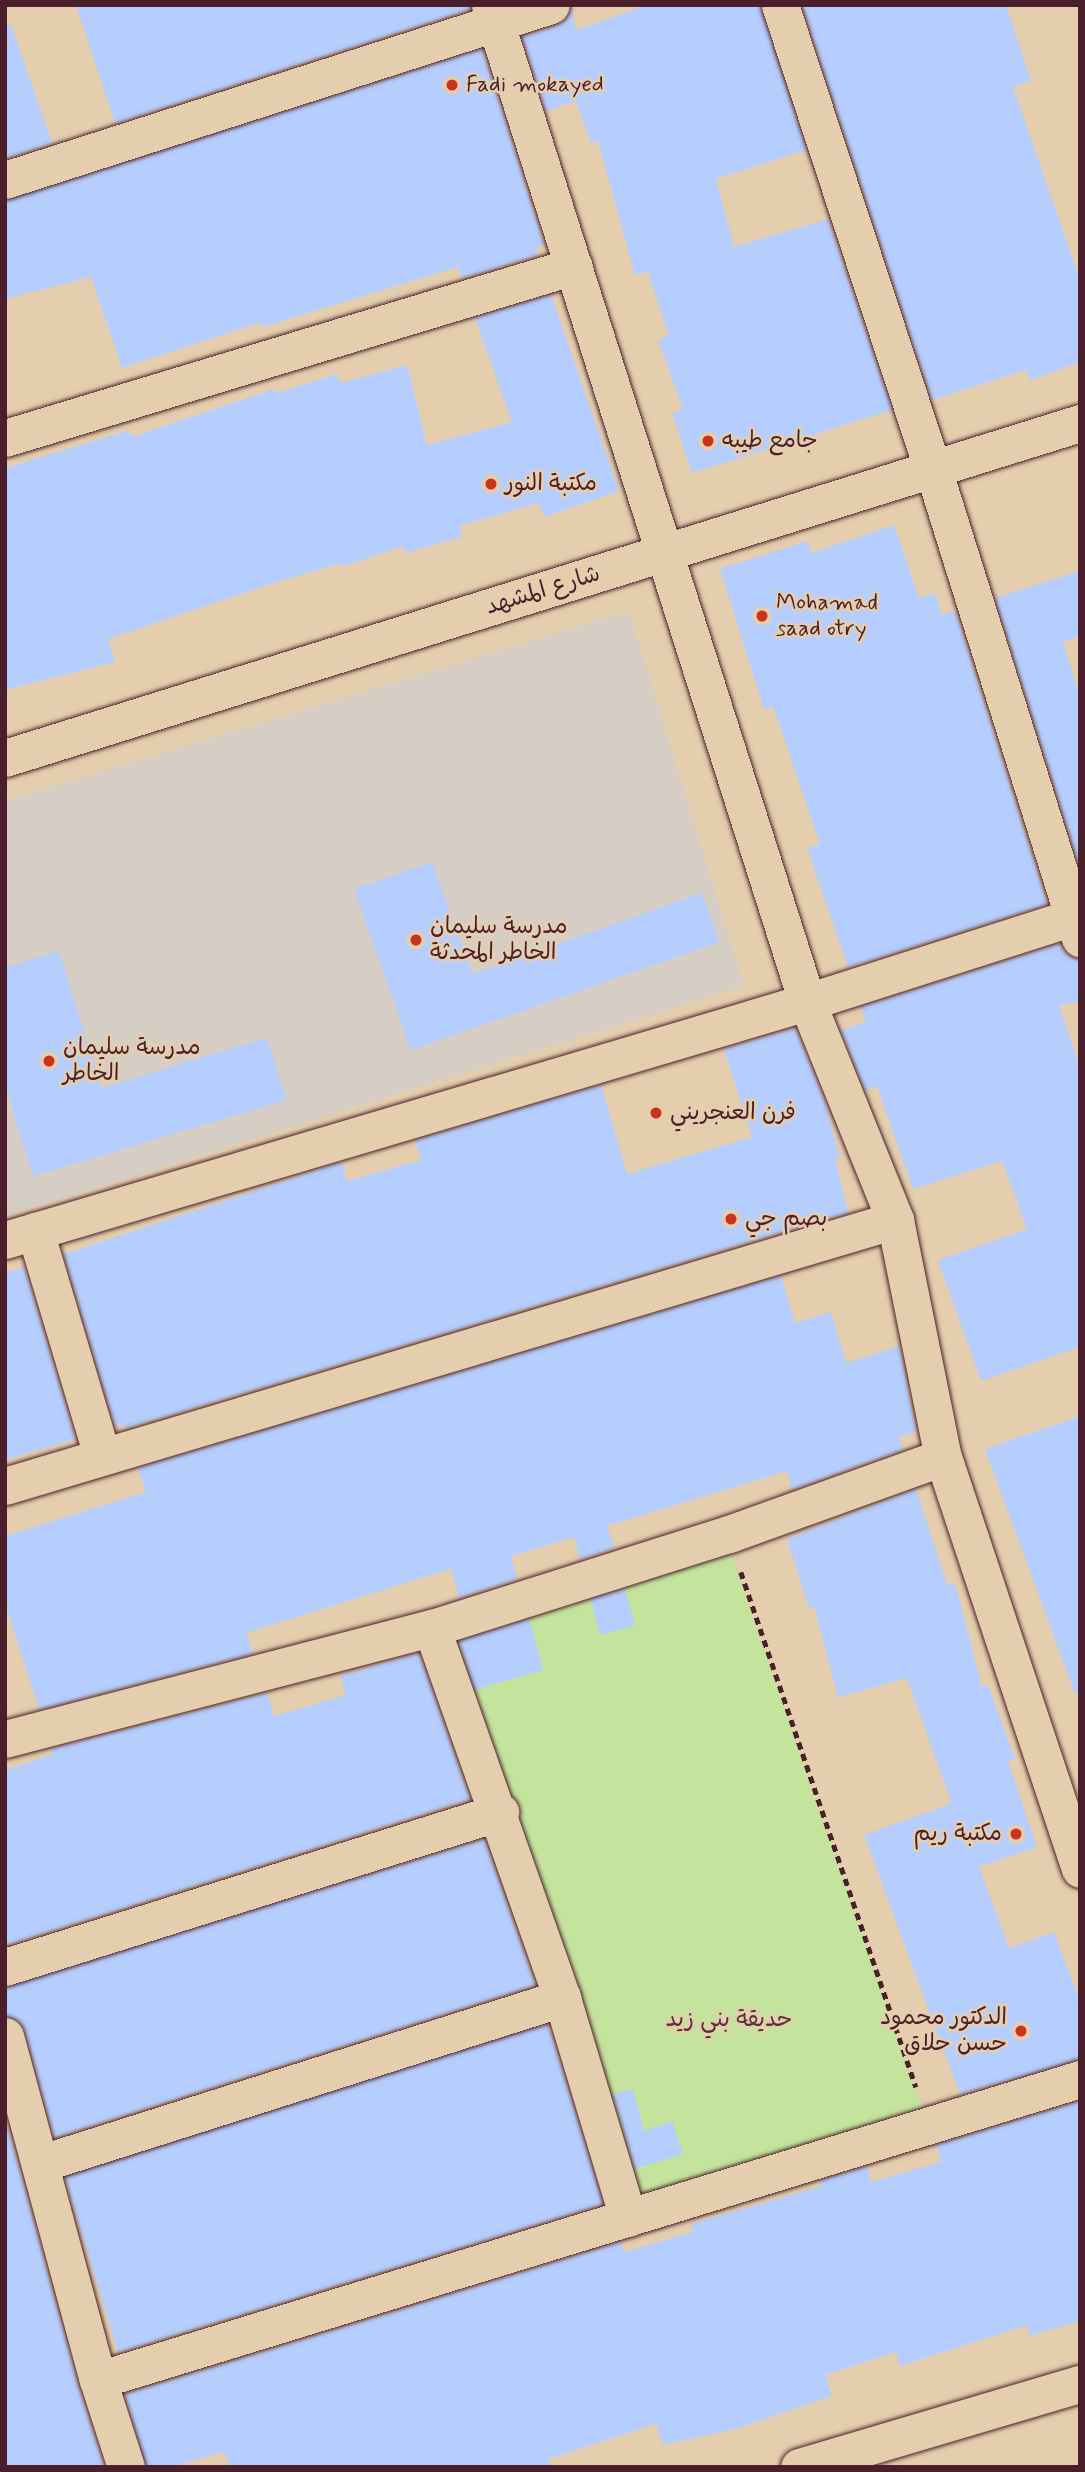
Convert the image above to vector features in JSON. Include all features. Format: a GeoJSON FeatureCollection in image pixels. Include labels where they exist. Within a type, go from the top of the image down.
{"type":"FeatureCollection","features":[{"type":"Feature","properties":{"kind":"street"},"geometry":{"type":"LineString","coordinates":[[5,180],[492,13],[551,5]]}},
{"type":"Feature","properties":{"kind":"street"},"geometry":{"type":"LineString","coordinates":[[102,1456],[20,1235],[1077,924],[933,469],[780,5]]}},
{"type":"Feature","properties":{"kind":"street"},"geometry":{"type":"LineString","coordinates":[[492,13],[807,1002],[895,1220],[943,1457],[1080,1869]]}},
{"type":"Feature","properties":{"kind":"street"},"geometry":{"type":"LineString","coordinates":[[5,438],[574,266]]}},
{"type":"Feature","properties":{"kind":"street","name":"شارع المشهد"},"geometry":{"type":"LineString","coordinates":[[5,758],[1080,423]]}},
{"type":"Feature","properties":{"kind":"street"},"geometry":{"type":"LineString","coordinates":[[5,1486],[895,1220]]}},
{"type":"Feature","properties":{"kind":"street"},"geometry":{"type":"LineString","coordinates":[[5,1739],[432,1628],[729,1534],[943,1457]]}},
{"type":"Feature","properties":{"kind":"street"},"geometry":{"type":"LineString","coordinates":[[432,1628],[500,1812],[562,1998],[628,2218]]}},
{"type":"Feature","properties":{"kind":"street"},"geometry":{"type":"LineString","coordinates":[[5,1967],[500,1812]]}},
{"type":"Feature","properties":{"kind":"street"},"geometry":{"type":"LineString","coordinates":[[42,2163],[562,1998]]}},
{"type":"Feature","properties":{"kind":"street"},"geometry":{"type":"LineString","coordinates":[[5,2036],[42,2163],[98,2381],[126,2467]]}},
{"type":"Feature","properties":{"kind":"street"},"geometry":{"type":"LineString","coordinates":[[98,2381],[928,2123],[1080,2079]]}},
{"type":"Feature","properties":{"kind":"street"},"geometry":{"type":"LineString","coordinates":[[799,2467],[1080,2384]]}},
{"type":"Feature","properties":{"kind":"path"},"geometry":{"type":"LineString","coordinates":[[729,1534],[928,2123]]}},
{"type":"Feature","properties":{"kind":"shaded area"},"geometry":{"type":"Polygon","coordinates":[[[629,611],[744,986],[5,1216],[5,801],[629,611]]]}},
{"type":"Feature","properties":{"kind":"green space","name":"حديقة بني زيد"},"geometry":{"type":"Polygon","coordinates":[[[727,1541],[925,2117],[638,2216],[440,1640],[727,1541]]]}},
{"type":"Feature","properties":{"kind":"building"},"geometry":{"type":"Polygon","coordinates":[[[76,5],[470,5],[470,9],[115,123],[76,5]]]}},
{"type":"Feature","properties":{"kind":"building"},"geometry":{"type":"Polygon","coordinates":[[[571,5],[576,30],[648,5],[760,5],[806,150],[716,179],[734,247],[828,219],[892,410],[692,473],[672,413],[683,409],[658,340],[669,336],[648,272],[635,275],[598,141],[591,143],[576,101],[546,111],[522,36],[558,25],[567,19],[571,5]]]}},
{"type":"Feature","properties":{"kind":"building"},"geometry":{"type":"Polygon","coordinates":[[[802,5],[1006,5],[1031,81],[1013,87],[1080,280],[1080,362],[1030,380],[1026,370],[932,400],[802,5]]]}},
{"type":"Feature","properties":{"kind":"building"},"geometry":{"type":"Polygon","coordinates":[[[11,25],[52,143],[5,158],[5,26],[11,25]]]}},
{"type":"Feature","properties":{"kind":"building"},"geometry":{"type":"Polygon","coordinates":[[[482,49],[544,245],[535,248],[538,255],[462,278],[458,267],[262,327],[261,322],[122,368],[91,277],[5,299],[5,200],[482,49]]]}},
{"type":"Feature","properties":{"kind":"building"},"geometry":{"type":"Polygon","coordinates":[[[551,295],[619,491],[544,517],[539,503],[459,526],[462,537],[405,553],[403,546],[342,567],[341,563],[277,582],[108,639],[115,662],[5,690],[5,468],[129,430],[131,437],[274,389],[276,393],[337,374],[340,383],[407,365],[427,445],[512,422],[475,318],[551,295]]]}},
{"type":"Feature","properties":{"kind":"building"},"geometry":{"type":"Polygon","coordinates":[[[894,525],[919,598],[935,593],[942,615],[955,611],[1047,904],[848,967],[807,848],[820,844],[773,706],[764,709],[720,569],[807,541],[811,553],[894,525]]]}},
{"type":"Feature","properties":{"kind":"building"},"geometry":{"type":"Polygon","coordinates":[[[1080,571],[1080,636],[1063,642],[1080,696],[1080,868],[995,598],[1080,571]]]}},
{"type":"Feature","properties":{"kind":"building","name":"مدرسة سليمان الخاطر المحدثة"},"geometry":{"type":"Polygon","coordinates":[[[432,862],[472,974],[702,893],[719,942],[411,1050],[354,889],[432,862]]]}},
{"type":"Feature","properties":{"kind":"building"},"geometry":{"type":"Polygon","coordinates":[[[1059,944],[1066,955],[1080,959],[1080,1002],[1059,1005],[1080,1068],[1080,1347],[981,1381],[938,1260],[1027,1229],[1002,1161],[913,1189],[877,1086],[865,1090],[841,1030],[866,1022],[861,1007],[1059,944]]]}},
{"type":"Feature","properties":{"kind":"building","name":"مدرسة سليمان الخاطر"},"geometry":{"type":"Polygon","coordinates":[[[59,951],[101,1088],[267,1038],[286,1100],[33,1176],[5,1084],[5,967],[59,951]]]}},
{"type":"Feature","properties":{"kind":"building"},"geometry":{"type":"Polygon","coordinates":[[[795,1028],[825,1103],[840,1158],[835,1159],[848,1212],[125,1428],[123,1424],[115,1427],[64,1254],[342,1162],[347,1181],[421,1160],[415,1140],[601,1085],[627,1174],[752,1137],[724,1049],[795,1028]]]}},
{"type":"Feature","properties":{"kind":"building"},"geometry":{"type":"Polygon","coordinates":[[[24,1267],[75,1439],[5,1460],[5,1273],[24,1267]]]}},
{"type":"Feature","properties":{"kind":"building"},"geometry":{"type":"Polygon","coordinates":[[[781,1276],[795,1323],[831,1312],[846,1363],[899,1346],[916,1432],[899,1437],[903,1449],[792,1489],[787,1471],[607,1526],[614,1548],[580,1559],[574,1537],[511,1556],[517,1579],[459,1597],[451,1569],[246,1633],[253,1653],[39,1709],[5,1604],[5,1536],[146,1492],[138,1468],[781,1276]]]}},
{"type":"Feature","properties":{"kind":"building"},"geometry":{"type":"Polygon","coordinates":[[[1080,1416],[1080,1693],[1075,1694],[985,1449],[1080,1416]]]}},
{"type":"Feature","properties":{"kind":"building"},"geometry":{"type":"Polygon","coordinates":[[[916,1489],[947,1585],[955,1583],[982,1687],[988,1685],[1015,1759],[1008,1761],[1037,1847],[979,1867],[1009,1948],[1054,1932],[1080,2001],[1080,2059],[960,2094],[864,1835],[950,1804],[950,1799],[907,1678],[838,1697],[814,1606],[809,1608],[787,1539],[916,1489]]]}},
{"type":"Feature","properties":{"kind":"building"},"geometry":{"type":"Polygon","coordinates":[[[625,1589],[635,1626],[600,1635],[590,1598],[625,1589]]]}},
{"type":"Feature","properties":{"kind":"building"},"geometry":{"type":"Polygon","coordinates":[[[529,1619],[544,1670],[473,1690],[459,1639],[529,1619]]]}},
{"type":"Feature","properties":{"kind":"building"},"geometry":{"type":"Polygon","coordinates":[[[419,1653],[470,1799],[5,1945],[5,1770],[53,1754],[51,1749],[267,1693],[274,1716],[346,1695],[340,1676],[419,1653]]]}},
{"type":"Feature","properties":{"kind":"building"},"geometry":{"type":"Polygon","coordinates":[[[484,1839],[535,1985],[54,2137],[25,2031],[19,2021],[5,2016],[5,1987],[484,1839]]]}},
{"type":"Feature","properties":{"kind":"building"},"geometry":{"type":"Polygon","coordinates":[[[548,2024],[603,2204],[118,2352],[63,2172],[548,2024]]]}},
{"type":"Feature","properties":{"kind":"building"},"geometry":{"type":"Polygon","coordinates":[[[633,2089],[644,2131],[672,2121],[683,2154],[635,2169],[613,2094],[633,2089]]]}},
{"type":"Feature","properties":{"kind":"building"},"geometry":{"type":"Polygon","coordinates":[[[1080,2101],[1080,2321],[1030,2336],[1027,2325],[900,2366],[896,2352],[825,2375],[832,2396],[739,2428],[663,2445],[656,2424],[548,2459],[551,2467],[230,2467],[224,2452],[171,2467],[146,2467],[125,2394],[621,2242],[624,2252],[693,2232],[691,2224],[822,2186],[820,2181],[867,2166],[871,2182],[941,2162],[936,2145],[1080,2101]]]}},
{"type":"Feature","properties":{"kind":"building"},"geometry":{"type":"Polygon","coordinates":[[[5,2117],[78,2386],[104,2467],[5,2467],[5,2117]]]}},
{"type":"Feature","properties":{"kind":"place","name":"Fadi mokayed"},"geometry":{"type":"Point","coordinates":[452,85]}},
{"type":"Feature","properties":{"kind":"place","name":"جامع طيبه"},"geometry":{"type":"Point","coordinates":[708,441]}},
{"type":"Feature","properties":{"kind":"place","name":"مكتبة النور"},"geometry":{"type":"Point","coordinates":[491,484]}},
{"type":"Feature","properties":{"kind":"place","name":"Mohamad saad otry"},"geometry":{"type":"Point","coordinates":[762,616]}},
{"type":"Feature","properties":{"kind":"place","name":"مدرسة سليمان الخاطر المحدثة"},"geometry":{"type":"Point","coordinates":[416,940]}},
{"type":"Feature","properties":{"kind":"place","name":"مدرسة سليمان الخاطر"},"geometry":{"type":"Point","coordinates":[49,1061]}},
{"type":"Feature","properties":{"kind":"place","name":"فرن العنجريني"},"geometry":{"type":"Point","coordinates":[656,1113]}},
{"type":"Feature","properties":{"kind":"place","name":"بصم جي"},"geometry":{"type":"Point","coordinates":[731,1219]}},
{"type":"Feature","properties":{"kind":"place","name":"مكتبة ريم"},"geometry":{"type":"Point","coordinates":[1016,1834]}},
{"type":"Feature","properties":{"kind":"place","name":"الدكتور محمود حسن حلاق"},"geometry":{"type":"Point","coordinates":[1021,2031]}}]}
